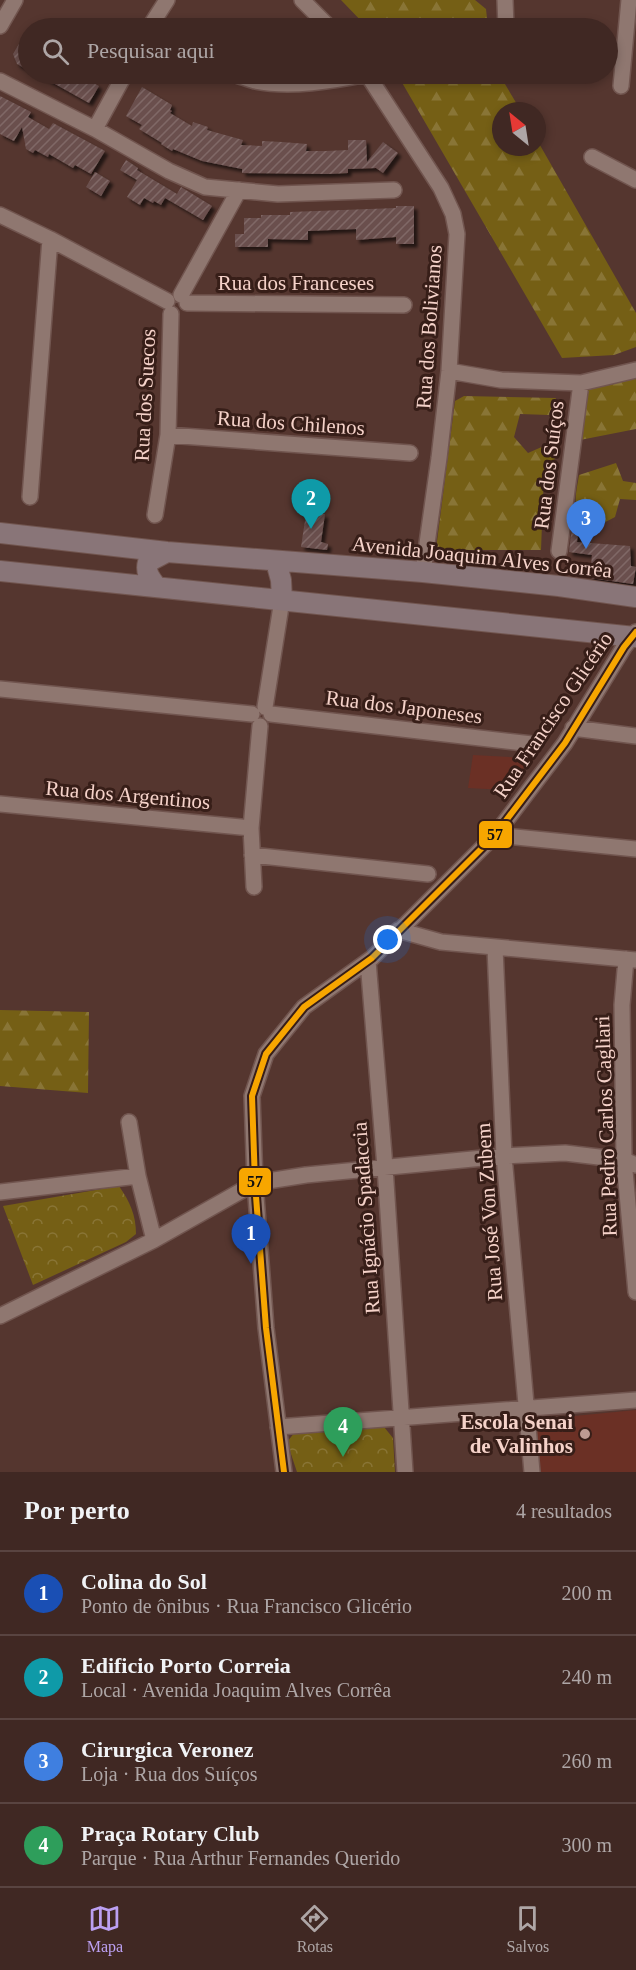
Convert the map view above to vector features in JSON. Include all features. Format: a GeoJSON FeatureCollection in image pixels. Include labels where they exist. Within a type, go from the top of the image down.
{"type":"FeatureCollection","features":[{"type":"Feature","properties":{"kind":"main road","name":"Avenida Joaquim Alves Corrêa"},"geometry":{"type":"LineString","coordinates":[[0,533],[167,552],[423,572],[559,586],[636,597]]}},
{"type":"Feature","properties":{"kind":"main road"},"geometry":{"type":"LineString","coordinates":[[156,586],[146,568],[148,562],[167,552]]}},
{"type":"Feature","properties":{"kind":"main road"},"geometry":{"type":"LineString","coordinates":[[276,562],[281,580],[282,600]]}},
{"type":"Feature","properties":{"kind":"main road"},"geometry":{"type":"LineString","coordinates":[[0,572],[635,635]]}},
{"type":"Feature","properties":{"kind":"street"},"geometry":{"type":"LineString","coordinates":[[0,26],[15,0]]}},
{"type":"Feature","properties":{"kind":"street"},"geometry":{"type":"LineString","coordinates":[[155,18],[166,0]]}},
{"type":"Feature","properties":{"kind":"street"},"geometry":{"type":"LineString","coordinates":[[302,0],[320,18]]}},
{"type":"Feature","properties":{"kind":"street"},"geometry":{"type":"LineString","coordinates":[[504,0],[505,18]]}},
{"type":"Feature","properties":{"kind":"street"},"geometry":{"type":"LineString","coordinates":[[621,86],[629,0]]}},
{"type":"Feature","properties":{"kind":"street"},"geometry":{"type":"LineString","coordinates":[[0,81],[95,129],[169,171],[205,187],[278,194],[394,190]]}},
{"type":"Feature","properties":{"kind":"street"},"geometry":{"type":"LineString","coordinates":[[95,129],[120,84]]}},
{"type":"Feature","properties":{"kind":"street","name":"Rua dos Bolivianos"},"geometry":{"type":"LineString","coordinates":[[373,84],[441,188],[453,214],[457,234],[457,265],[449,371],[423,572]]}},
{"type":"Feature","properties":{"kind":"street"},"geometry":{"type":"LineString","coordinates":[[592,157],[636,180]]}},
{"type":"Feature","properties":{"kind":"street","name":"Rua dos Suecos"},"geometry":{"type":"LineString","coordinates":[[155,515],[168,435],[177,304],[239,190]]}},
{"type":"Feature","properties":{"kind":"street","name":"Rua dos Franceses"},"geometry":{"type":"LineString","coordinates":[[0,214],[177,304],[404,305]]}},
{"type":"Feature","properties":{"kind":"street"},"geometry":{"type":"LineString","coordinates":[[30,497],[50,239]]}},
{"type":"Feature","properties":{"kind":"street"},"geometry":{"type":"LineString","coordinates":[[449,371],[501,380],[581,383],[636,370]]}},
{"type":"Feature","properties":{"kind":"street","name":"Rua dos Suíços"},"geometry":{"type":"LineString","coordinates":[[559,551],[581,383]]}},
{"type":"Feature","properties":{"kind":"street","name":"Rua dos Chilenos"},"geometry":{"type":"LineString","coordinates":[[168,435],[410,453]]}},
{"type":"Feature","properties":{"kind":"street"},"geometry":{"type":"LineString","coordinates":[[254,887],[251,828],[262,715],[282,600]]}},
{"type":"Feature","properties":{"kind":"street","name":"Rua Francisco Glicério"},"geometry":{"type":"LineString","coordinates":[[284,1472],[266,1328],[255,1183],[252,1095],[266,1054],[304,1007],[368,962],[495,835],[538,780],[624,648],[635,635]]}},
{"type":"Feature","properties":{"kind":"street","name":"Rua dos Japoneses"},"geometry":{"type":"LineString","coordinates":[[0,689],[532,744]]}},
{"type":"Feature","properties":{"kind":"street"},"geometry":{"type":"LineString","coordinates":[[573,728],[636,736]]}},
{"type":"Feature","properties":{"kind":"street","name":"Rua dos Argentinos"},"geometry":{"type":"LineString","coordinates":[[0,804],[251,828]]}},
{"type":"Feature","properties":{"kind":"street"},"geometry":{"type":"LineString","coordinates":[[495,835],[636,849]]}},
{"type":"Feature","properties":{"kind":"street"},"geometry":{"type":"LineString","coordinates":[[252,855],[428,874]]}},
{"type":"Feature","properties":{"kind":"street"},"geometry":{"type":"LineString","coordinates":[[398,930],[441,942],[631,959]]}},
{"type":"Feature","properties":{"kind":"street","name":"Rua José Von Zubem"},"geometry":{"type":"LineString","coordinates":[[495,948],[504,1156],[532,1472]]}},
{"type":"Feature","properties":{"kind":"street","name":"Rua Pedro Carlos Cagliari"},"geometry":{"type":"LineString","coordinates":[[631,959],[622,1005],[636,1292]]}},
{"type":"Feature","properties":{"kind":"street","name":"Rua Ignácio Spadaccia"},"geometry":{"type":"LineString","coordinates":[[368,962],[385,1167],[405,1472]]}},
{"type":"Feature","properties":{"kind":"street"},"geometry":{"type":"LineString","coordinates":[[129,1122],[138,1176],[154,1240]]}},
{"type":"Feature","properties":{"kind":"street"},"geometry":{"type":"LineString","coordinates":[[0,1317],[154,1240],[255,1183],[306,1175],[504,1156],[565,1153],[630,1162]]}},
{"type":"Feature","properties":{"kind":"street"},"geometry":{"type":"LineString","coordinates":[[0,1192],[138,1176]]}},
{"type":"Feature","properties":{"kind":"street"},"geometry":{"type":"LineString","coordinates":[[278,1427],[636,1400]]}},
{"type":"Feature","properties":{"kind":"shaded area"},"geometry":{"type":"Polygon","coordinates":[[[473,755],[526,758],[525,767],[505,790],[468,788],[473,755]]]}},
{"type":"Feature","properties":{"kind":"shaded area","name":"Escola Senai de Valinhos"},"geometry":{"type":"Polygon","coordinates":[[[636,1410],[636,1472],[538,1472],[533,1420],[636,1410]]]}},
{"type":"Feature","properties":{"kind":"green space"},"geometry":{"type":"Polygon","coordinates":[[[341,0],[475,0],[486,9],[487,18],[358,18],[341,0]]]}},
{"type":"Feature","properties":{"kind":"green space"},"geometry":{"type":"Polygon","coordinates":[[[403,84],[505,84],[516,102],[492,102],[492,156],[546,156],[636,313],[636,347],[614,355],[562,358],[403,84]]]}},
{"type":"Feature","properties":{"kind":"green space"},"geometry":{"type":"Polygon","coordinates":[[[636,377],[636,429],[580,440],[586,388],[636,377]]]}},
{"type":"Feature","properties":{"kind":"green space"},"geometry":{"type":"Polygon","coordinates":[[[464,396],[556,398],[549,415],[520,414],[514,437],[528,453],[553,442],[560,452],[544,473],[541,550],[455,550],[446,562],[435,557],[455,401],[464,396]]]}},
{"type":"Feature","properties":{"kind":"green space"},"geometry":{"type":"Polygon","coordinates":[[[616,463],[623,481],[636,483],[636,500],[620,499],[615,517],[598,526],[583,515],[576,505],[579,475],[616,463]]]}},
{"type":"Feature","properties":{"kind":"green space"},"geometry":{"type":"Polygon","coordinates":[[[0,1010],[89,1012],[88,1093],[0,1086],[0,1010]]]}},
{"type":"Feature","properties":{"kind":"green space"},"geometry":{"type":"Polygon","coordinates":[[[119,1186],[132,1209],[136,1234],[126,1242],[33,1285],[3,1206],[119,1186]]]}},
{"type":"Feature","properties":{"kind":"green space"},"geometry":{"type":"Polygon","coordinates":[[[384,1427],[393,1438],[395,1472],[297,1472],[287,1442],[295,1432],[384,1427]]]}},
{"type":"Feature","properties":{"kind":"building"},"geometry":{"type":"Polygon","coordinates":[[[18,46],[18,65],[17,64],[13,54],[18,46]]]}},
{"type":"Feature","properties":{"kind":"building"},"geometry":{"type":"Polygon","coordinates":[[[55,84],[95,84],[99,86],[89,103],[55,84]]]}},
{"type":"Feature","properties":{"kind":"building"},"geometry":{"type":"Polygon","coordinates":[[[142,87],[172,105],[170,113],[192,126],[193,122],[208,127],[207,130],[243,140],[241,145],[262,146],[262,141],[282,142],[307,144],[306,151],[325,151],[348,150],[348,140],[366,140],[367,162],[383,142],[398,153],[383,173],[376,168],[348,169],[348,173],[328,174],[242,173],[242,169],[202,161],[173,149],[172,151],[139,129],[142,125],[126,116],[142,87]]]}},
{"type":"Feature","properties":{"kind":"building"},"geometry":{"type":"Polygon","coordinates":[[[0,96],[31,112],[28,117],[49,129],[53,123],[105,151],[91,174],[75,165],[73,168],[49,154],[48,157],[35,150],[33,153],[26,149],[22,127],[14,141],[0,134],[0,96]]]}},
{"type":"Feature","properties":{"kind":"building"},"geometry":{"type":"Polygon","coordinates":[[[126,160],[138,168],[137,170],[177,194],[181,187],[212,206],[203,220],[165,198],[161,205],[144,198],[140,205],[127,197],[137,180],[120,170],[126,160]]]}},
{"type":"Feature","properties":{"kind":"building"},"geometry":{"type":"Polygon","coordinates":[[[95,172],[110,181],[101,196],[86,187],[95,172]]]}},
{"type":"Feature","properties":{"kind":"building"},"geometry":{"type":"Polygon","coordinates":[[[396,206],[414,206],[414,244],[396,244],[396,237],[356,240],[356,229],[308,231],[308,240],[268,239],[268,247],[235,247],[235,234],[244,234],[244,218],[261,218],[261,215],[290,215],[290,212],[396,208],[396,206]]]}},
{"type":"Feature","properties":{"kind":"building"},"geometry":{"type":"Polygon","coordinates":[[[306,514],[325,514],[321,542],[328,544],[327,550],[301,547],[306,514]]]}},
{"type":"Feature","properties":{"kind":"building"},"geometry":{"type":"Polygon","coordinates":[[[572,525],[579,525],[577,542],[630,546],[631,566],[636,567],[633,584],[590,578],[592,555],[569,552],[572,525]]]}},
{"type":"Feature","properties":{"kind":"transit line","name":"57"},"geometry":{"type":"LineString","coordinates":[[284,1472],[266,1328],[255,1183],[252,1096],[266,1054],[304,1007],[372,958],[495,835],[565,743],[624,647],[636,632]]}},
{"type":"Feature","properties":{"kind":"place","name":"Edificio Porto Correia"},"geometry":{"type":"Point","coordinates":[311,529]}},
{"type":"Feature","properties":{"kind":"place","name":"Cirurgica Veronez"},"geometry":{"type":"Point","coordinates":[586,549]}},
{"type":"Feature","properties":{"kind":"place","name":"Colina do Sol"},"geometry":{"type":"Point","coordinates":[251,1264]}},
{"type":"Feature","properties":{"kind":"place","name":"Escola Senai de Valinhos"},"geometry":{"type":"Point","coordinates":[585,1434]}},
{"type":"Feature","properties":{"kind":"place","name":"Praça Rotary Club"},"geometry":{"type":"Point","coordinates":[343,1457]}}]}
